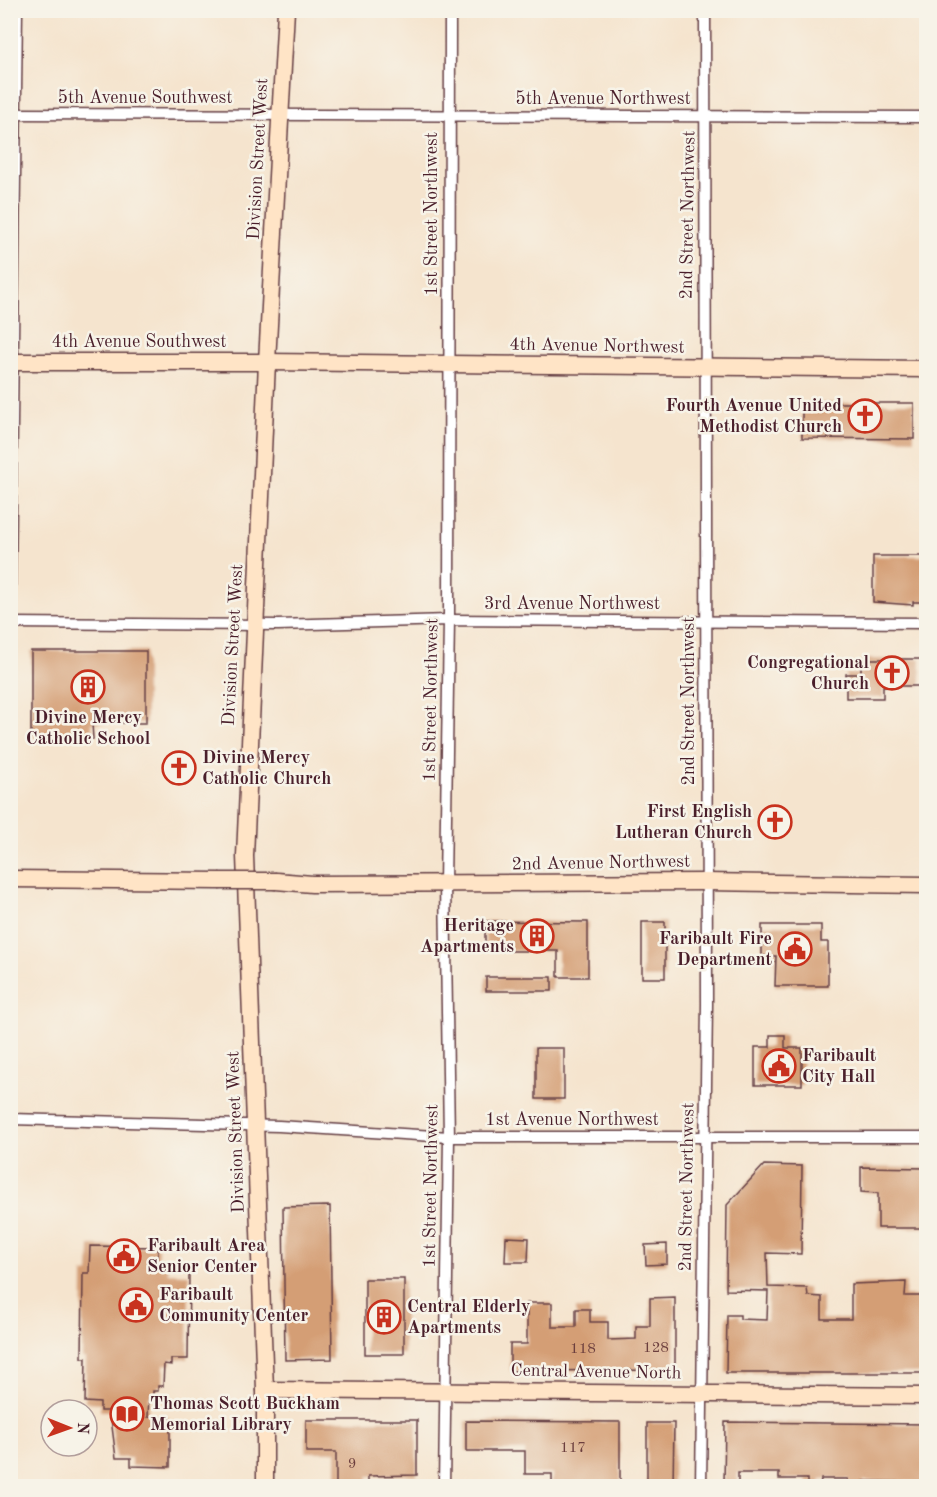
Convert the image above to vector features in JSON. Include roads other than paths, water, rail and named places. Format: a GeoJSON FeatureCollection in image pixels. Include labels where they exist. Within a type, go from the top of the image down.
{"type":"FeatureCollection","features":[{"type":"Feature","properties":{"kind":"street"},"geometry":{"type":"LineString","coordinates":[[10,586],[17,10]]}},
{"type":"Feature","properties":{"kind":"street","name":"Division Street West"},"geometry":{"type":"LineString","coordinates":[[265,1486],[265,1390],[245,856],[254,625],[286,10]]}},
{"type":"Feature","properties":{"kind":"street","name":"1st Street Northwest"},"geometry":{"type":"LineString","coordinates":[[444,1486],[449,1137],[445,885],[449,620],[450,10]]}},
{"type":"Feature","properties":{"kind":"street","name":"2nd Street Northwest"},"geometry":{"type":"LineString","coordinates":[[701,1486],[706,882],[705,10]]}},
{"type":"Feature","properties":{"kind":"street","name":"5th Avenue Southwest"},"geometry":{"type":"LineString","coordinates":[[14,114],[279,114]]}},
{"type":"Feature","properties":{"kind":"street","name":"5th Avenue Northwest"},"geometry":{"type":"LineString","coordinates":[[279,114],[927,117]]}},
{"type":"Feature","properties":{"kind":"street","name":"4th Avenue Southwest"},"geometry":{"type":"LineString","coordinates":[[12,362],[267,362]]}},
{"type":"Feature","properties":{"kind":"street","name":"4th Avenue Northwest"},"geometry":{"type":"LineString","coordinates":[[267,362],[927,369]]}},
{"type":"Feature","properties":{"kind":"street","name":"3rd Avenue Northwest"},"geometry":{"type":"LineString","coordinates":[[10,623],[254,625],[449,620],[927,623]]}},
{"type":"Feature","properties":{"kind":"street","name":"2nd Avenue Northwest"},"geometry":{"type":"LineString","coordinates":[[10,879],[445,885],[706,882],[927,885]]}},
{"type":"Feature","properties":{"kind":"street","name":"1st Avenue Northwest"},"geometry":{"type":"LineString","coordinates":[[10,1119],[255,1126],[449,1137],[927,1137]]}},
{"type":"Feature","properties":{"kind":"street","name":"Central Avenue North"},"geometry":{"type":"LineString","coordinates":[[265,1390],[702,1392],[927,1396]]}},
{"type":"Feature","properties":{"kind":"place","name":"Fourth Avenue United Methodist Church"},"geometry":{"type":"Point","coordinates":[865,416]}},
{"type":"Feature","properties":{"kind":"place","name":"Congregational Church"},"geometry":{"type":"Point","coordinates":[892,673]}},
{"type":"Feature","properties":{"kind":"place","name":"Divine Mercy Catholic School"},"geometry":{"type":"Point","coordinates":[88,687]}},
{"type":"Feature","properties":{"kind":"place","name":"Divine Mercy Catholic Church"},"geometry":{"type":"Point","coordinates":[179,768]}},
{"type":"Feature","properties":{"kind":"place","name":"First English Lutheran Church"},"geometry":{"type":"Point","coordinates":[775,822]}},
{"type":"Feature","properties":{"kind":"place","name":"Heritage Apartments"},"geometry":{"type":"Point","coordinates":[537,936]}},
{"type":"Feature","properties":{"kind":"place","name":"Faribault Fire Department"},"geometry":{"type":"Point","coordinates":[795,949]}},
{"type":"Feature","properties":{"kind":"place","name":"Faribault City Hall"},"geometry":{"type":"Point","coordinates":[779,1066]}},
{"type":"Feature","properties":{"kind":"place","name":"Faribault Area Senior Center"},"geometry":{"type":"Point","coordinates":[124,1256]}},
{"type":"Feature","properties":{"kind":"place","name":"Faribault Community Center"},"geometry":{"type":"Point","coordinates":[136,1305]}},
{"type":"Feature","properties":{"kind":"place","name":"Central Elderly Apartments"},"geometry":{"type":"Point","coordinates":[384,1317]}},
{"type":"Feature","properties":{"kind":"place","name":"Thomas Scott Buckham Memorial Library"},"geometry":{"type":"Point","coordinates":[127,1414]}}]}
